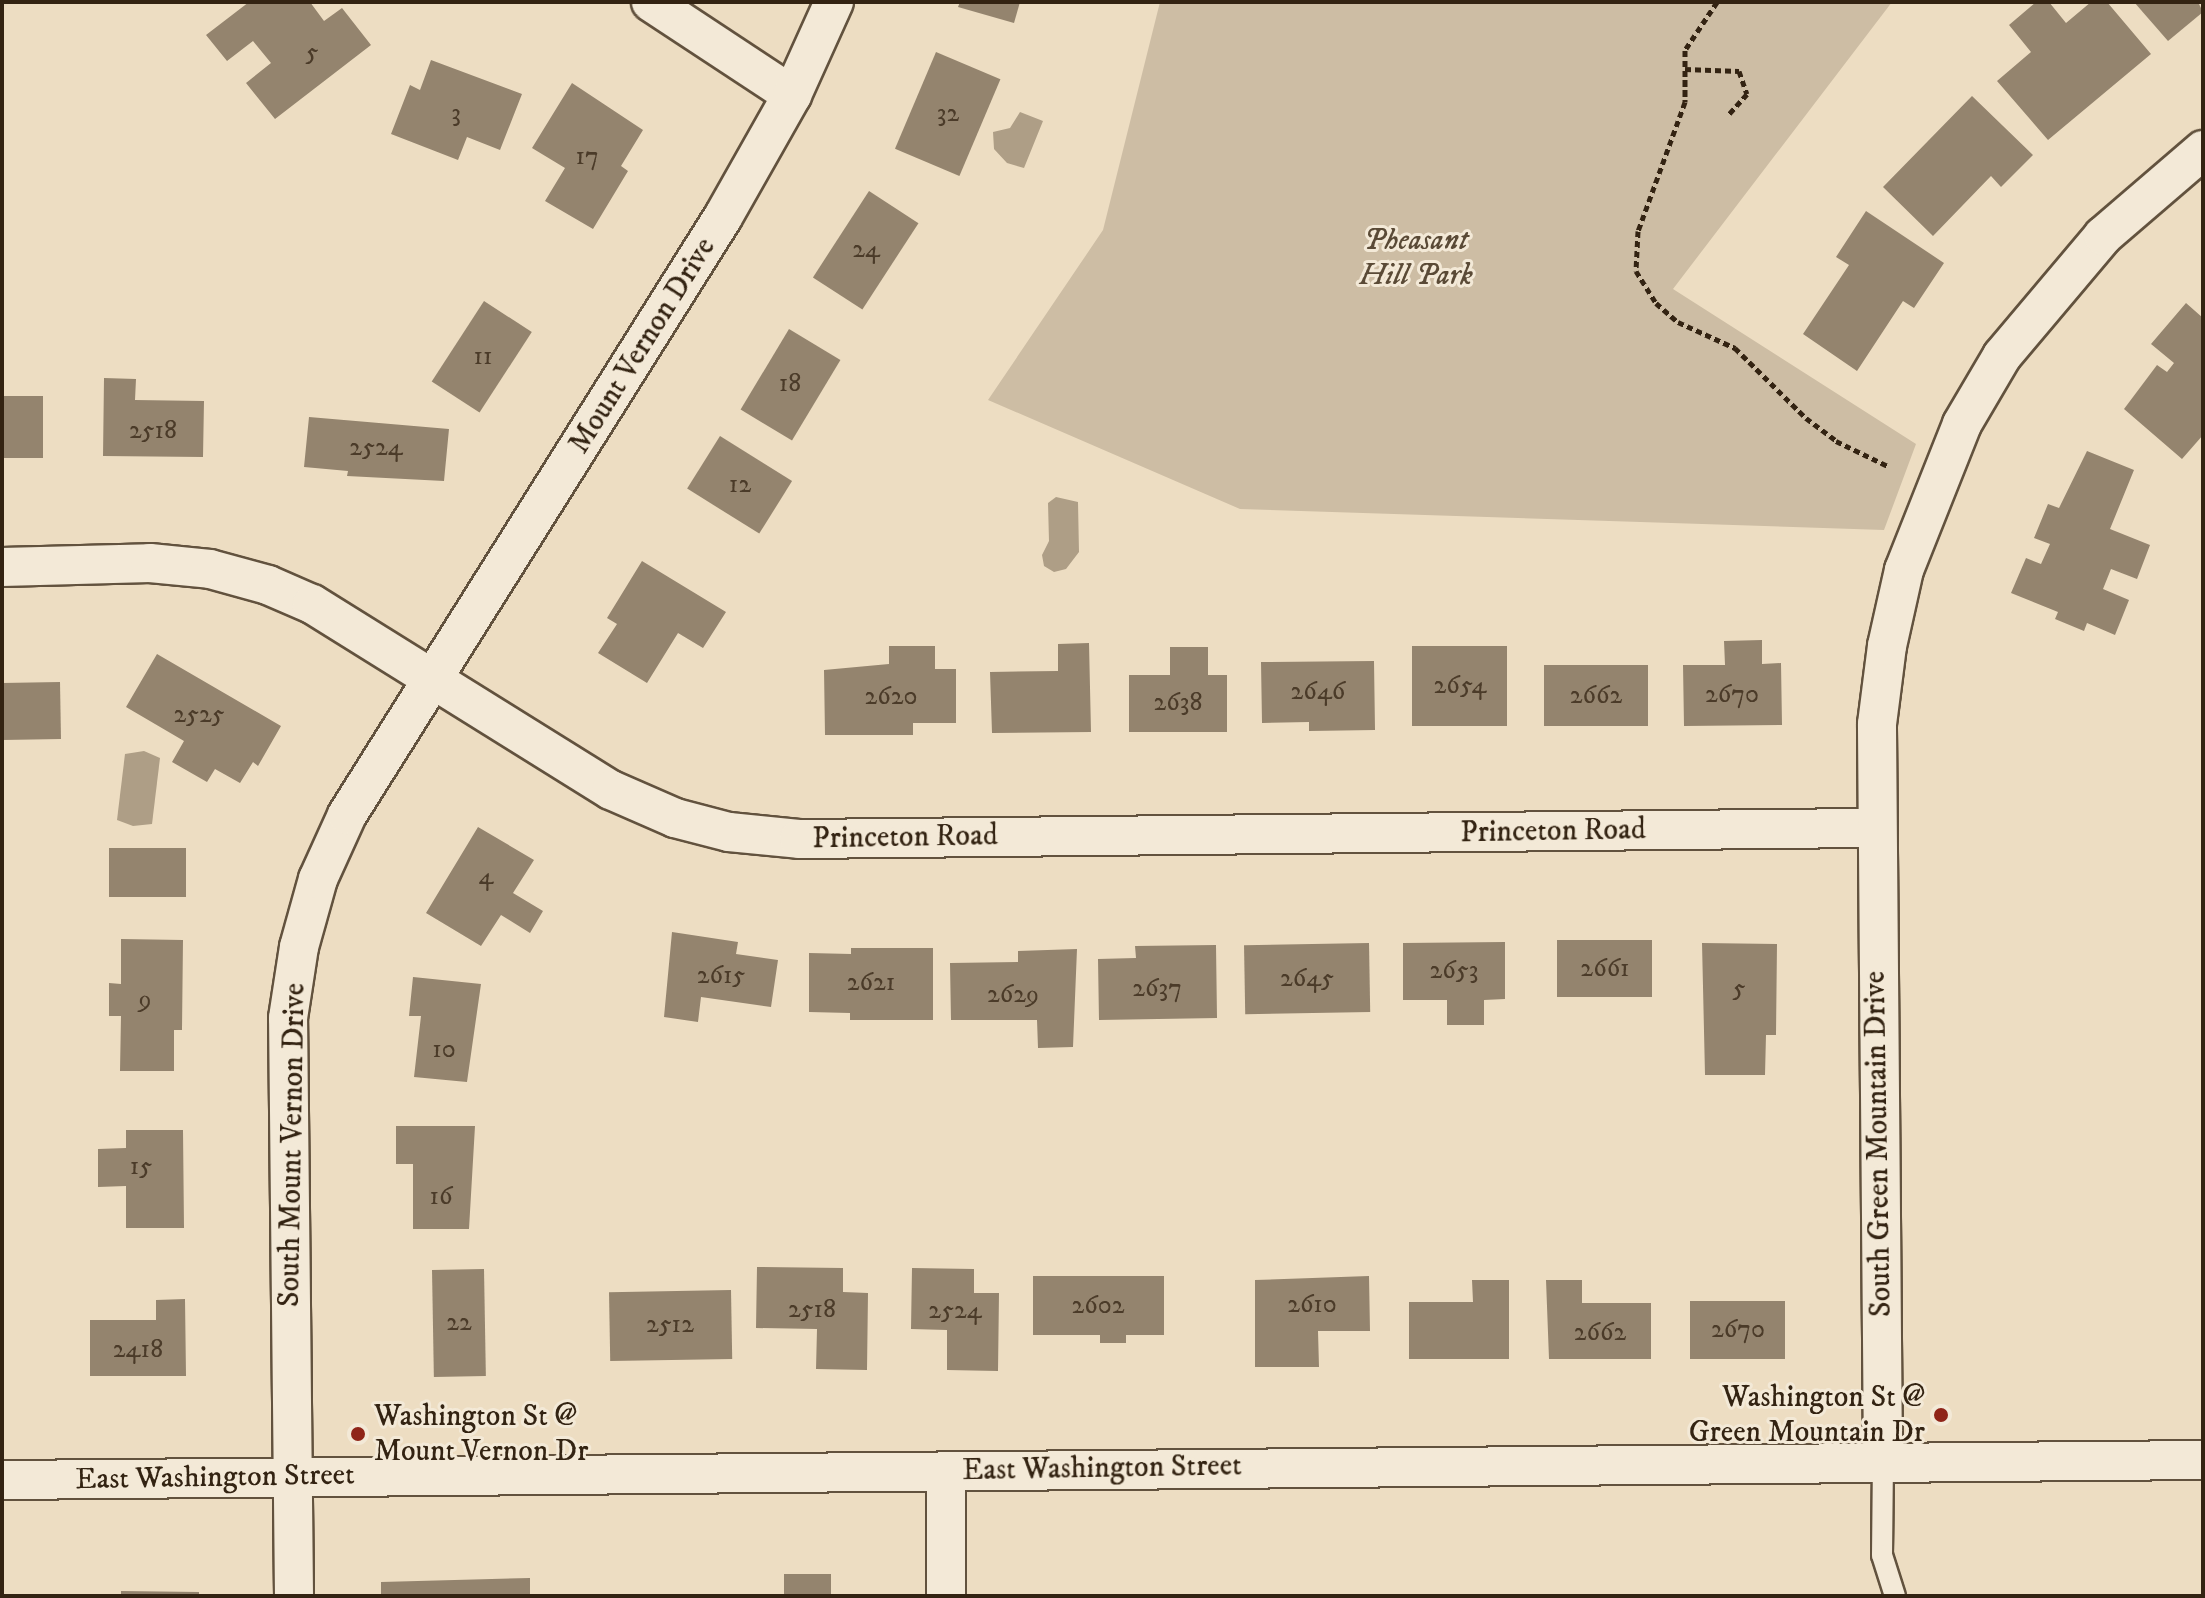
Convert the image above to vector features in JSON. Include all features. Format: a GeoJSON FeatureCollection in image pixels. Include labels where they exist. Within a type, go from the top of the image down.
{"type":"FeatureCollection","features":[{"type":"Feature","properties":{"kind":"street"},"geometry":{"type":"LineString","coordinates":[[651,2],[792,95]]}},
{"type":"Feature","properties":{"kind":"street","name":"Mount Vernon Drive"},"geometry":{"type":"LineString","coordinates":[[433,680],[723,217],[792,95],[834,2]]}},
{"type":"Feature","properties":{"kind":"street","name":"South Green Mountain Drive"},"geometry":{"type":"LineString","coordinates":[[1883,1460],[1877,724],[1887,646],[1909,555],[1962,424],[2002,356],[2050,293],[2103,236],[2203,150]]}},
{"type":"Feature","properties":{"kind":"street","name":"Princeton Road"},"geometry":{"type":"LineString","coordinates":[[2,567],[150,563],[210,569],[268,585],[312,604],[611,790],[675,818],[729,832],[799,839],[1876,828]]}},
{"type":"Feature","properties":{"kind":"street","name":"South Mount Vernon Drive"},"geometry":{"type":"LineString","coordinates":[[294,1596],[288,1018],[299,947],[318,879],[347,815],[433,680]]}},
{"type":"Feature","properties":{"kind":"street","name":"East Washington Street"},"geometry":{"type":"LineString","coordinates":[[2,1480],[1883,1460],[2203,1460]]}},
{"type":"Feature","properties":{"kind":"street"},"geometry":{"type":"LineString","coordinates":[[946,1471],[946,1596]]}},
{"type":"Feature","properties":{"kind":"lane"},"geometry":{"type":"LineString","coordinates":[[1883,1460],[1882,1555],[1895,1596]]}},
{"type":"Feature","properties":{"kind":"path"},"geometry":{"type":"LineString","coordinates":[[1717,2],[1689,38],[1685,102],[1634,253],[1643,286],[1678,322],[1735,348],[1758,366],[1826,433],[1888,466]]}},
{"type":"Feature","properties":{"kind":"path"},"geometry":{"type":"LineString","coordinates":[[1685,69],[1739,71],[1747,94],[1728,115]]}},
{"type":"Feature","properties":{"kind":"green space","name":"Pheasant Hill Park"},"geometry":{"type":"Polygon","coordinates":[[[1160,2],[1892,2],[1673,289],[1916,444],[1884,530],[1240,509],[988,400],[1103,230],[1160,2]]]}},
{"type":"Feature","properties":{"kind":"shaded area"},"geometry":{"type":"Polygon","coordinates":[[[1020,112],[1043,121],[1024,168],[1007,163],[994,149],[993,132],[1010,128],[1020,112]]]}},
{"type":"Feature","properties":{"kind":"shaded area"},"geometry":{"type":"Polygon","coordinates":[[[1056,497],[1078,502],[1079,552],[1066,569],[1054,572],[1044,566],[1042,555],[1049,541],[1048,503],[1056,497]]]}},
{"type":"Feature","properties":{"kind":"shaded area"},"geometry":{"type":"Polygon","coordinates":[[[144,751],[160,758],[152,824],[133,826],[117,820],[125,754],[144,751]]]}},
{"type":"Feature","properties":{"kind":"building"},"geometry":{"type":"Polygon","coordinates":[[[249,2],[310,2],[324,21],[342,8],[371,45],[275,119],[246,83],[271,63],[253,41],[227,61],[206,35],[249,2]]]}},
{"type":"Feature","properties":{"kind":"building"},"geometry":{"type":"Polygon","coordinates":[[[960,2],[1020,2],[1014,23],[958,7],[960,2]]]}},
{"type":"Feature","properties":{"kind":"building"},"geometry":{"type":"Polygon","coordinates":[[[2036,2],[2049,2],[2066,23],[2091,2],[2107,2],[2151,54],[2048,140],[1997,81],[2031,52],[2009,25],[2036,2]]]}},
{"type":"Feature","properties":{"kind":"building"},"geometry":{"type":"Polygon","coordinates":[[[2134,2],[2198,2],[2203,12],[2168,41],[2134,2]]]}},
{"type":"Feature","properties":{"kind":"building"},"geometry":{"type":"Polygon","coordinates":[[[936,52],[1000,79],[959,176],[895,149],[936,52]]]}},
{"type":"Feature","properties":{"kind":"building"},"geometry":{"type":"Polygon","coordinates":[[[431,60],[522,94],[500,150],[467,137],[458,160],[391,134],[410,85],[420,90],[431,60]]]}},
{"type":"Feature","properties":{"kind":"building"},"geometry":{"type":"Polygon","coordinates":[[[572,83],[643,130],[621,166],[628,171],[593,229],[545,201],[565,168],[532,148],[572,83]]]}},
{"type":"Feature","properties":{"kind":"building"},"geometry":{"type":"Polygon","coordinates":[[[1972,96],[2033,155],[2001,187],[1991,176],[1933,236],[1883,187],[1972,96]]]}},
{"type":"Feature","properties":{"kind":"building"},"geometry":{"type":"Polygon","coordinates":[[[869,191],[918,223],[862,310],[813,277],[869,191]]]}},
{"type":"Feature","properties":{"kind":"building"},"geometry":{"type":"Polygon","coordinates":[[[1866,211],[1944,263],[1914,308],[1903,301],[1857,371],[1803,334],[1849,265],[1836,257],[1866,211]]]}},
{"type":"Feature","properties":{"kind":"building"},"geometry":{"type":"Polygon","coordinates":[[[484,301],[532,332],[480,413],[432,382],[484,301]]]}},
{"type":"Feature","properties":{"kind":"building"},"geometry":{"type":"Polygon","coordinates":[[[2186,303],[2203,318],[2203,435],[2182,459],[2124,409],[2157,365],[2167,372],[2174,363],[2151,344],[2186,303]]]}},
{"type":"Feature","properties":{"kind":"building"},"geometry":{"type":"Polygon","coordinates":[[[789,329],[840,360],[792,440],[741,410],[789,329]]]}},
{"type":"Feature","properties":{"kind":"building"},"geometry":{"type":"Polygon","coordinates":[[[104,378],[136,379],[135,400],[204,401],[203,457],[103,456],[104,378]]]}},
{"type":"Feature","properties":{"kind":"building"},"geometry":{"type":"Polygon","coordinates":[[[2,396],[43,396],[43,458],[2,458],[2,396]]]}},
{"type":"Feature","properties":{"kind":"building"},"geometry":{"type":"Polygon","coordinates":[[[309,417],[449,429],[444,481],[347,476],[348,471],[304,467],[309,417]]]}},
{"type":"Feature","properties":{"kind":"building"},"geometry":{"type":"Polygon","coordinates":[[[720,436],[792,481],[759,534],[687,489],[720,436]]]}},
{"type":"Feature","properties":{"kind":"building"},"geometry":{"type":"Polygon","coordinates":[[[2087,451],[2134,470],[2110,529],[2150,545],[2137,579],[2111,569],[2103,589],[2129,600],[2115,635],[2087,623],[2084,631],[2055,619],[2058,612],[2011,593],[2026,558],[2041,564],[2050,544],[2034,538],[2048,504],[2059,508],[2087,451]]]}},
{"type":"Feature","properties":{"kind":"building"},"geometry":{"type":"Polygon","coordinates":[[[642,561],[726,612],[703,648],[678,633],[647,683],[598,653],[617,624],[607,618],[642,561]]]}},
{"type":"Feature","properties":{"kind":"building"},"geometry":{"type":"Polygon","coordinates":[[[1762,640],[1762,664],[1781,663],[1782,725],[1684,726],[1683,665],[1725,665],[1724,641],[1762,640]]]}},
{"type":"Feature","properties":{"kind":"building"},"geometry":{"type":"Polygon","coordinates":[[[1089,643],[1091,732],[992,733],[990,672],[1058,671],[1058,644],[1089,643]]]}},
{"type":"Feature","properties":{"kind":"building"},"geometry":{"type":"Polygon","coordinates":[[[889,646],[935,646],[935,669],[956,669],[956,723],[913,723],[913,735],[825,735],[824,670],[889,664],[889,646]]]}},
{"type":"Feature","properties":{"kind":"building"},"geometry":{"type":"Polygon","coordinates":[[[1412,646],[1507,646],[1507,726],[1412,726],[1412,646]]]}},
{"type":"Feature","properties":{"kind":"building"},"geometry":{"type":"Polygon","coordinates":[[[1170,647],[1208,647],[1208,675],[1227,675],[1227,732],[1129,732],[1129,675],[1170,675],[1170,647]]]}},
{"type":"Feature","properties":{"kind":"building"},"geometry":{"type":"Polygon","coordinates":[[[157,654],[281,726],[258,766],[253,762],[240,783],[215,769],[207,782],[172,762],[184,741],[126,707],[157,654]]]}},
{"type":"Feature","properties":{"kind":"building"},"geometry":{"type":"Polygon","coordinates":[[[1374,661],[1375,730],[1309,731],[1309,722],[1262,723],[1261,662],[1374,661]]]}},
{"type":"Feature","properties":{"kind":"building"},"geometry":{"type":"Polygon","coordinates":[[[1544,665],[1648,665],[1648,726],[1544,726],[1544,665]]]}},
{"type":"Feature","properties":{"kind":"building"},"geometry":{"type":"Polygon","coordinates":[[[60,682],[61,739],[3,740],[2,683],[60,682]]]}},
{"type":"Feature","properties":{"kind":"building"},"geometry":{"type":"Polygon","coordinates":[[[478,827],[534,860],[513,893],[543,911],[530,933],[501,915],[481,946],[426,913],[478,827]]]}},
{"type":"Feature","properties":{"kind":"building"},"geometry":{"type":"Polygon","coordinates":[[[109,848],[186,848],[186,897],[109,897],[109,848]]]}},
{"type":"Feature","properties":{"kind":"building"},"geometry":{"type":"Polygon","coordinates":[[[672,932],[738,942],[736,954],[778,960],[771,1007],[701,997],[698,1022],[664,1017],[672,932]]]}},
{"type":"Feature","properties":{"kind":"building"},"geometry":{"type":"Polygon","coordinates":[[[121,939],[183,940],[182,1030],[174,1030],[174,1071],[120,1071],[121,1016],[109,1016],[109,983],[121,984],[121,939]]]}},
{"type":"Feature","properties":{"kind":"building"},"geometry":{"type":"Polygon","coordinates":[[[1557,940],[1652,940],[1652,997],[1557,997],[1557,940]]]}},
{"type":"Feature","properties":{"kind":"building"},"geometry":{"type":"Polygon","coordinates":[[[1505,942],[1505,999],[1484,1000],[1484,1025],[1447,1025],[1447,1000],[1403,1000],[1403,943],[1505,942]]]}},
{"type":"Feature","properties":{"kind":"building"},"geometry":{"type":"Polygon","coordinates":[[[1369,943],[1370,1012],[1245,1014],[1244,945],[1369,943]]]}},
{"type":"Feature","properties":{"kind":"building"},"geometry":{"type":"Polygon","coordinates":[[[1702,943],[1777,944],[1776,1035],[1766,1035],[1765,1075],[1705,1075],[1702,943]]]}},
{"type":"Feature","properties":{"kind":"building"},"geometry":{"type":"Polygon","coordinates":[[[1216,945],[1217,1018],[1099,1020],[1098,959],[1136,958],[1135,946],[1216,945]]]}},
{"type":"Feature","properties":{"kind":"building"},"geometry":{"type":"Polygon","coordinates":[[[851,948],[933,948],[933,1020],[850,1020],[850,1013],[809,1012],[809,953],[851,954],[851,948]]]}},
{"type":"Feature","properties":{"kind":"building"},"geometry":{"type":"Polygon","coordinates":[[[1077,949],[1073,1047],[1038,1048],[1037,1020],[951,1020],[950,963],[1018,962],[1018,951],[1077,949]]]}},
{"type":"Feature","properties":{"kind":"building"},"geometry":{"type":"Polygon","coordinates":[[[413,977],[481,984],[467,1082],[414,1077],[421,1016],[409,1016],[413,977]]]}},
{"type":"Feature","properties":{"kind":"building"},"geometry":{"type":"Polygon","coordinates":[[[396,1126],[475,1126],[469,1229],[413,1229],[413,1164],[396,1164],[396,1126]]]}},
{"type":"Feature","properties":{"kind":"building"},"geometry":{"type":"Polygon","coordinates":[[[126,1130],[183,1130],[184,1228],[126,1228],[126,1186],[98,1187],[98,1149],[126,1148],[126,1130]]]}},
{"type":"Feature","properties":{"kind":"building"},"geometry":{"type":"Polygon","coordinates":[[[757,1267],[843,1268],[843,1292],[868,1293],[867,1370],[816,1369],[817,1329],[756,1328],[757,1267]]]}},
{"type":"Feature","properties":{"kind":"building"},"geometry":{"type":"Polygon","coordinates":[[[912,1268],[974,1269],[974,1293],[999,1293],[998,1371],[947,1370],[947,1330],[911,1329],[912,1268]]]}},
{"type":"Feature","properties":{"kind":"building"},"geometry":{"type":"Polygon","coordinates":[[[484,1269],[486,1376],[434,1377],[432,1270],[484,1269]]]}},
{"type":"Feature","properties":{"kind":"building"},"geometry":{"type":"Polygon","coordinates":[[[1033,1276],[1164,1276],[1164,1335],[1126,1335],[1126,1343],[1100,1343],[1100,1335],[1033,1335],[1033,1276]]]}},
{"type":"Feature","properties":{"kind":"building"},"geometry":{"type":"Polygon","coordinates":[[[1369,1276],[1370,1331],[1318,1331],[1319,1367],[1255,1367],[1255,1280],[1369,1276]]]}},
{"type":"Feature","properties":{"kind":"building"},"geometry":{"type":"Polygon","coordinates":[[[1472,1280],[1509,1280],[1509,1359],[1409,1359],[1409,1302],[1473,1302],[1472,1280]]]}},
{"type":"Feature","properties":{"kind":"building"},"geometry":{"type":"Polygon","coordinates":[[[1546,1280],[1582,1280],[1582,1303],[1651,1303],[1651,1359],[1549,1359],[1546,1280]]]}},
{"type":"Feature","properties":{"kind":"building"},"geometry":{"type":"Polygon","coordinates":[[[731,1290],[732,1359],[610,1361],[609,1292],[731,1290]]]}},
{"type":"Feature","properties":{"kind":"building"},"geometry":{"type":"Polygon","coordinates":[[[185,1299],[186,1376],[90,1376],[90,1320],[156,1320],[156,1300],[185,1299]]]}},
{"type":"Feature","properties":{"kind":"building"},"geometry":{"type":"Polygon","coordinates":[[[1690,1301],[1785,1301],[1785,1359],[1690,1359],[1690,1301]]]}},
{"type":"Feature","properties":{"kind":"building"},"geometry":{"type":"Polygon","coordinates":[[[784,1574],[831,1574],[831,1596],[784,1596],[784,1574]]]}},
{"type":"Feature","properties":{"kind":"building"},"geometry":{"type":"Polygon","coordinates":[[[530,1578],[530,1596],[381,1596],[381,1582],[530,1578]]]}},
{"type":"Feature","properties":{"kind":"building"},"geometry":{"type":"Polygon","coordinates":[[[121,1591],[199,1592],[199,1596],[121,1596],[121,1591]]]}},
{"type":"Feature","properties":{"kind":"place","name":"Washington St @ Green Mountain Dr"},"geometry":{"type":"Point","coordinates":[1941,1415]}},
{"type":"Feature","properties":{"kind":"place","name":"Washington St @ Mount Vernon Dr"},"geometry":{"type":"Point","coordinates":[358,1434]}}]}
